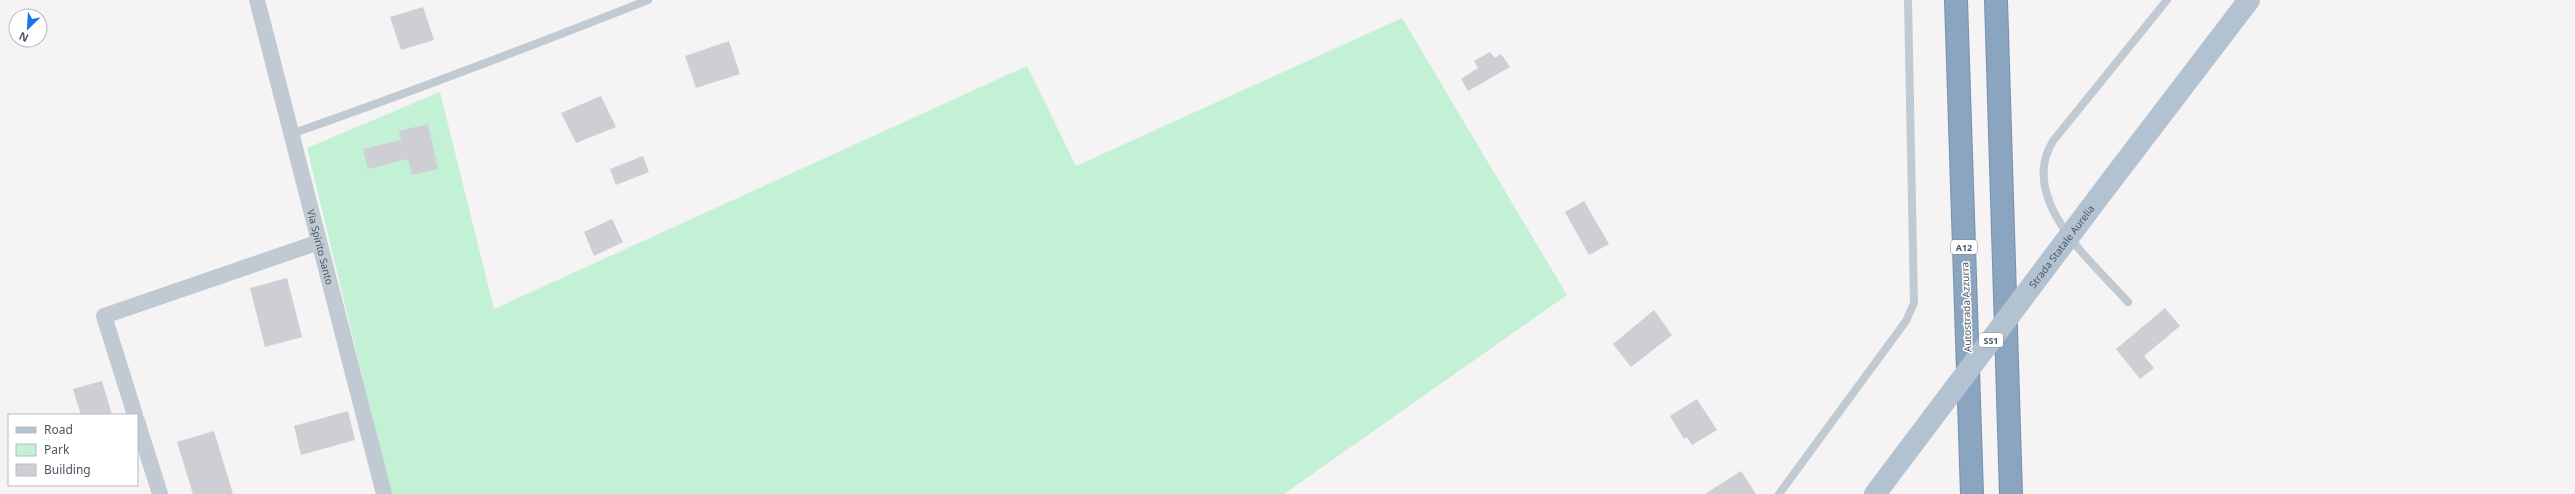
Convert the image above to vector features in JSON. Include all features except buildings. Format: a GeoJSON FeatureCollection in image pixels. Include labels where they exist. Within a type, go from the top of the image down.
{"type":"FeatureCollection","features":[{"type":"Feature","properties":{"kind":"highway"},"geometry":{"type":"LineString","coordinates":[[1996,1],[2011,494]]}},
{"type":"Feature","properties":{"kind":"highway","name":"Autostrada Azzurra"},"geometry":{"type":"LineString","coordinates":[[1955,6],[1972,494]]}},
{"type":"Feature","properties":{"kind":"main road","name":"Strada Statale Aurelia"},"geometry":{"type":"LineString","coordinates":[[1875,494],[2249,0]]}},
{"type":"Feature","properties":{"kind":"street","name":"Via Spirito Santo"},"geometry":{"type":"LineString","coordinates":[[256,0],[384,494]]}},
{"type":"Feature","properties":{"kind":"street"},"geometry":{"type":"LineString","coordinates":[[135,414],[104,316],[318,242]]}},
{"type":"Feature","properties":{"kind":"street"},"geometry":{"type":"LineString","coordinates":[[138,424],[160,494]]}},
{"type":"Feature","properties":{"kind":"lane"},"geometry":{"type":"LineString","coordinates":[[291,134],[441,82],[526,46],[648,0]]}},
{"type":"Feature","properties":{"kind":"lane"},"geometry":{"type":"LineString","coordinates":[[1779,494],[1906,321],[1914,303],[1908,0]]}},
{"type":"Feature","properties":{"kind":"lane"},"geometry":{"type":"LineString","coordinates":[[2128,302],[2061,224],[2046,192],[2042,165],[2045,154],[2053,141],[2167,0]]}},
{"type":"Feature","properties":{"kind":"green space"},"geometry":{"type":"Polygon","coordinates":[[[1402,18],[1567,295],[1284,494],[391,494],[307,148],[440,92],[494,309],[1027,66],[1076,166],[1402,18]]]}}]}
